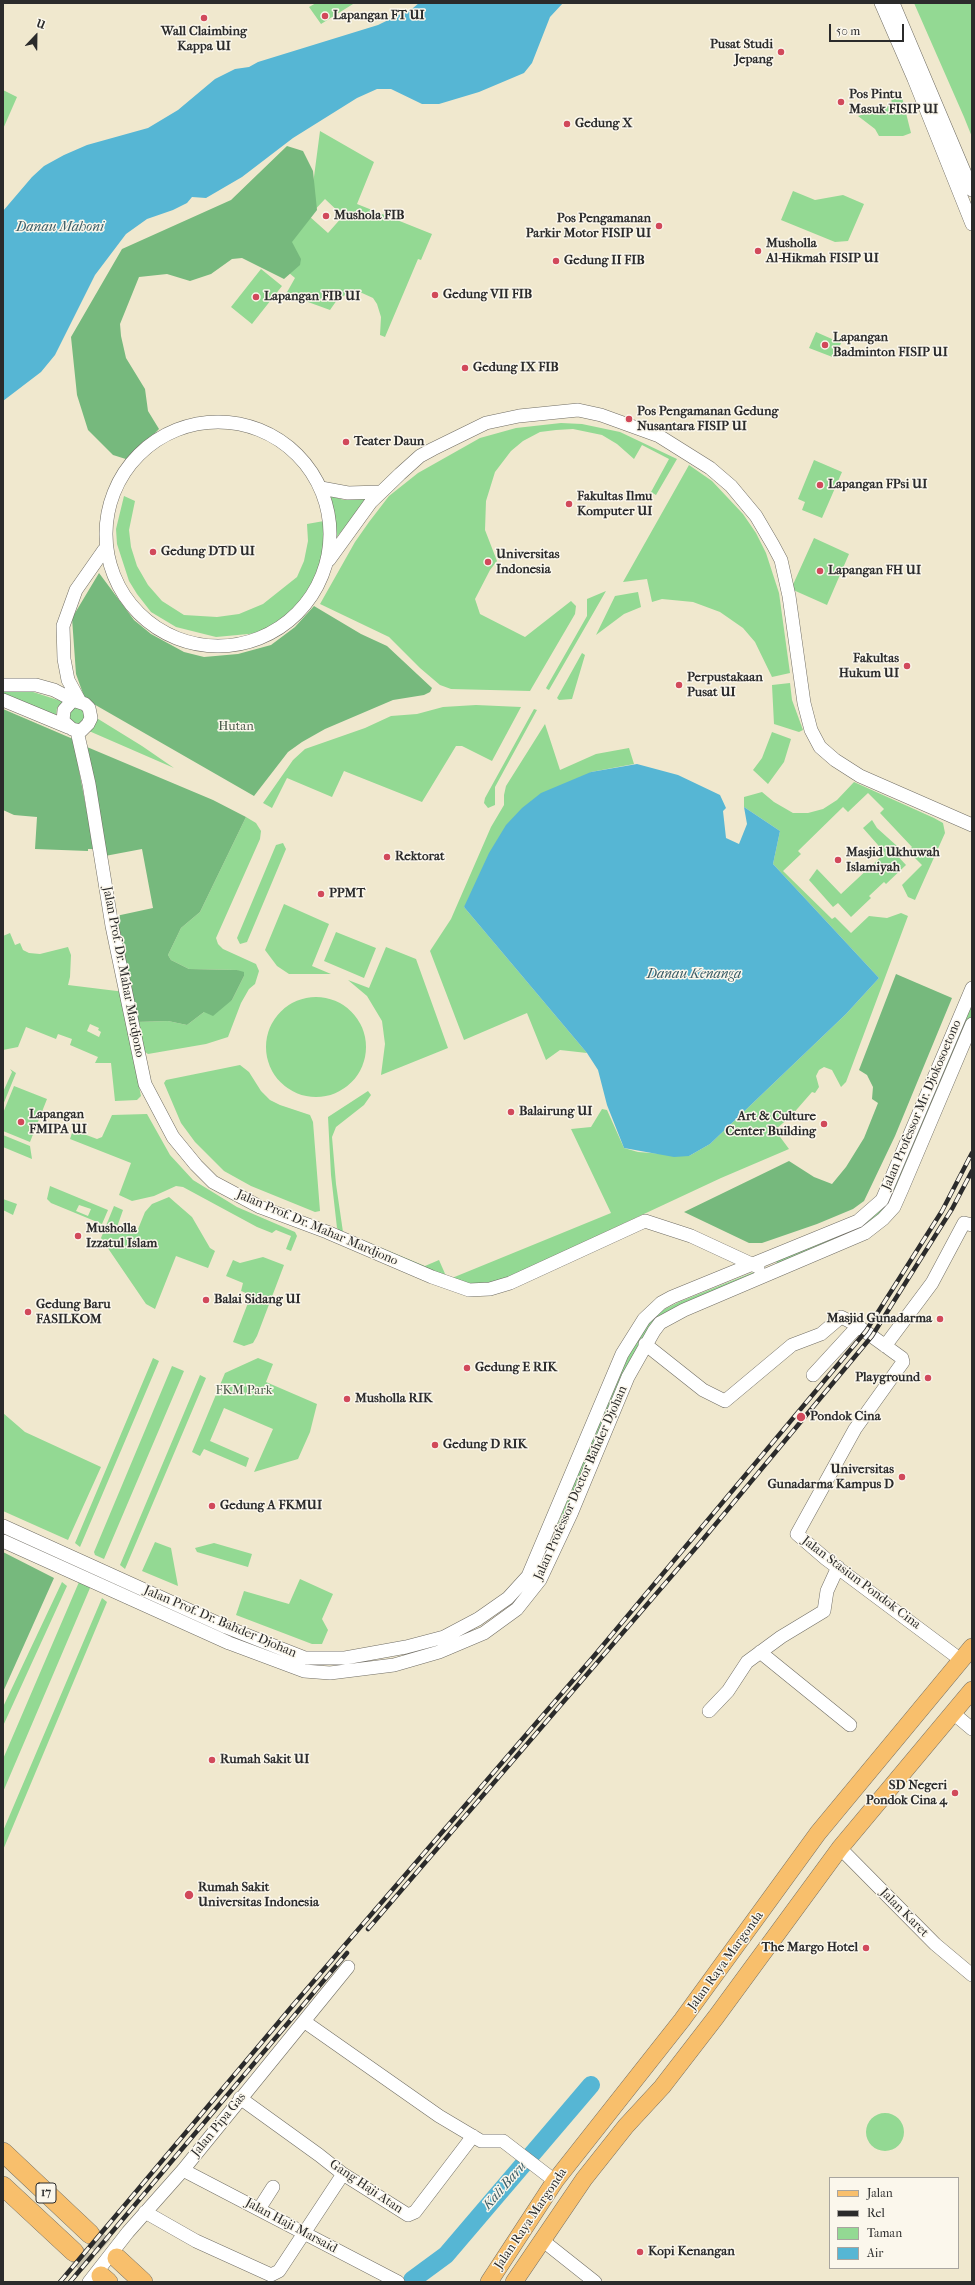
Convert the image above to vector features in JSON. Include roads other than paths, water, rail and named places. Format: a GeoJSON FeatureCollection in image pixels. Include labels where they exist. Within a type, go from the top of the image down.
{"type":"FeatureCollection","features":[{"type":"Feature","properties":{"kind":"highway","name":"17"},"geometry":{"type":"LineString","coordinates":[[3,2152],[90,2234]]}},
{"type":"Feature","properties":{"kind":"highway","name":"17"},"geometry":{"type":"LineString","coordinates":[[3,2186],[74,2252]]}},
{"type":"Feature","properties":{"kind":"highway"},"geometry":{"type":"LineString","coordinates":[[117,2258],[143,2282]]}},
{"type":"Feature","properties":{"kind":"main road","name":"Jalan Raya Margonda"},"geometry":{"type":"LineString","coordinates":[[489,2282],[555,2181],[682,2020],[818,1833],[972,1647]]}},
{"type":"Feature","properties":{"kind":"main road","name":"Jalan Raya Margonda"},"geometry":{"type":"LineString","coordinates":[[514,2282],[568,2201],[622,2130],[662,2087],[707,2030],[840,1848],[972,1690]]}},
{"type":"Feature","properties":{"kind":"main road"},"geometry":{"type":"LineString","coordinates":[[605,2118],[622,2130]]}},
{"type":"Feature","properties":{"kind":"street"},"geometry":{"type":"LineString","coordinates":[[881,3],[968,205],[972,224]]}},
{"type":"Feature","properties":{"kind":"street"},"geometry":{"type":"LineString","coordinates":[[893,3],[972,190]]}},
{"type":"Feature","properties":{"kind":"street"},"geometry":{"type":"LineString","coordinates":[[329,560],[329,518],[321,488],[305,463],[274,438],[255,429],[234,424],[213,422],[192,425],[159,438],[141,452],[124,471],[114,489],[108,509],[104,550],[117,584],[126,599],[146,620],[166,634],[182,640],[216,646],[251,641],[283,626],[308,602],[317,588],[329,560],[380,492],[420,456],[441,444],[486,423],[519,416],[578,410],[602,415],[634,426],[671,442],[710,468],[731,486],[756,516],[780,560],[789,596],[800,685],[811,730],[820,747],[835,760],[860,776],[972,825]]}},
{"type":"Feature","properties":{"kind":"street"},"geometry":{"type":"LineString","coordinates":[[321,488],[348,493],[380,492]]}},
{"type":"Feature","properties":{"kind":"street"},"geometry":{"type":"LineString","coordinates":[[76,700],[68,680],[64,659],[63,626],[76,590],[104,550]]}},
{"type":"Feature","properties":{"kind":"street"},"geometry":{"type":"LineString","coordinates":[[3,685],[36,685],[54,690],[89,708],[91,718],[86,728],[72,729],[3,700]]}},
{"type":"Feature","properties":{"kind":"street"},"geometry":{"type":"LineString","coordinates":[[72,729],[63,721],[64,710],[76,700]]}},
{"type":"Feature","properties":{"kind":"street","name":"Jalan Prof. Dr. Mahar Mardjono"},"geometry":{"type":"LineString","coordinates":[[72,729],[89,784],[112,926],[145,1084],[173,1137],[196,1165],[214,1182],[260,1207],[326,1232],[432,1277],[469,1290],[490,1289],[510,1283],[645,1221],[691,1236],[772,1274]]}},
{"type":"Feature","properties":{"kind":"street","name":"Jalan Professor Mr. Djokosoetono"},"geometry":{"type":"LineString","coordinates":[[754,1265],[858,1221],[882,1200],[972,988]]}},
{"type":"Feature","properties":{"kind":"street","name":"Jalan Professor Mr. Djokosoetono"},"geometry":{"type":"LineString","coordinates":[[772,1274],[865,1233],[883,1219],[894,1207],[924,1141],[972,1024]]}},
{"type":"Feature","properties":{"kind":"street"},"geometry":{"type":"LineString","coordinates":[[885,1346],[932,1283],[964,1223],[972,1225]]}},
{"type":"Feature","properties":{"kind":"street","name":"Jalan Prof. Dr. Bahder Djohan"},"geometry":{"type":"LineString","coordinates":[[3,1526],[226,1627],[305,1658],[345,1658],[392,1651],[444,1637],[490,1612],[508,1598],[528,1576],[554,1535],[615,1368],[637,1328],[661,1303],[684,1292],[754,1265]]}},
{"type":"Feature","properties":{"kind":"street","name":"Jalan Professor Doctor Bahder Djohan"},"geometry":{"type":"LineString","coordinates":[[3,1541],[249,1652],[304,1671],[330,1673],[372,1669],[410,1662],[440,1652],[460,1645],[497,1625],[517,1609],[533,1591],[554,1535],[628,1377],[645,1344],[660,1324],[673,1316],[772,1274]]}},
{"type":"Feature","properties":{"kind":"street","name":"Jalan Stasiun Pondok Cina"},"geometry":{"type":"LineString","coordinates":[[645,1344],[703,1390],[725,1401],[792,1345],[822,1334],[840,1317],[858,1326],[902,1358],[903,1362],[855,1429],[797,1534],[838,1568],[961,1660]]}},
{"type":"Feature","properties":{"kind":"street"},"geometry":{"type":"LineString","coordinates":[[813,1375],[858,1326]]}},
{"type":"Feature","properties":{"kind":"street"},"geometry":{"type":"LineString","coordinates":[[709,1711],[728,1691],[747,1662],[824,1611],[827,1591],[838,1568]]}},
{"type":"Feature","properties":{"kind":"street"},"geometry":{"type":"LineString","coordinates":[[760,1652],[850,1726]]}},
{"type":"Feature","properties":{"kind":"street"},"geometry":{"type":"LineString","coordinates":[[953,1713],[972,1729]]}},
{"type":"Feature","properties":{"kind":"street","name":"Jalan Karet"},"geometry":{"type":"LineString","coordinates":[[840,1848],[935,1944],[972,1975]]}},
{"type":"Feature","properties":{"kind":"street","name":"Jalan Pipa Gas"},"geometry":{"type":"LineString","coordinates":[[100,2280],[145,2212],[183,2170],[240,2098],[305,2022],[348,1967]]}},
{"type":"Feature","properties":{"kind":"street"},"geometry":{"type":"LineString","coordinates":[[305,2022],[394,2085],[473,2136],[485,2141],[503,2141],[555,2181]]}},
{"type":"Feature","properties":{"kind":"street","name":"Gang Haji Atan"},"geometry":{"type":"LineString","coordinates":[[240,2098],[343,2174],[404,2214],[412,2215],[473,2136]]}},
{"type":"Feature","properties":{"kind":"street","name":"Jalan Haji Marsaid"},"geometry":{"type":"LineString","coordinates":[[183,2170],[397,2281]]}},
{"type":"Feature","properties":{"kind":"street"},"geometry":{"type":"LineString","coordinates":[[145,2212],[196,2241],[271,2275],[279,2271],[303,2232],[343,2174]]}},
{"type":"Feature","properties":{"kind":"street"},"geometry":{"type":"LineString","coordinates":[[259,2209],[273,2187]]}},
{"type":"Feature","properties":{"kind":"street"},"geometry":{"type":"LineString","coordinates":[[542,2240],[595,2282]]}},
{"type":"Feature","properties":{"kind":"water","name":"Danau Mahoni"},"geometry":{"type":"Polygon","coordinates":[[[419,3],[563,3],[550,17],[532,63],[524,73],[479,92],[439,104],[422,104],[391,89],[377,89],[357,98],[293,138],[242,177],[206,198],[192,197],[187,203],[173,210],[147,219],[126,234],[95,275],[55,355],[41,372],[3,401],[3,211],[32,177],[44,166],[87,145],[148,128],[178,110],[215,79],[235,69],[249,67],[258,62],[378,25],[413,8],[419,3]]]}},
{"type":"Feature","properties":{"kind":"water","name":"Danau Kenanga"},"geometry":{"type":"Polygon","coordinates":[[[637,764],[678,775],[720,795],[726,808],[723,811],[726,838],[739,844],[747,824],[744,807],[780,831],[773,864],[879,978],[846,1014],[710,1144],[689,1156],[674,1157],[624,1148],[607,1105],[598,1070],[587,1053],[464,907],[489,853],[506,825],[522,808],[541,793],[591,772],[637,764]]]}},
{"type":"Feature","properties":{"kind":"waterway","name":"Kali Baru"},"geometry":{"type":"LineString","coordinates":[[412,2280],[446,2255],[591,2085]]}},
{"type":"Feature","properties":{"kind":"tunnel"},"geometry":{"type":"LineString","coordinates":[[90,2234],[117,2258]]}},
{"type":"Feature","properties":{"kind":"tunnel"},"geometry":{"type":"LineString","coordinates":[[74,2252],[101,2276]]}},
{"type":"Feature","properties":{"kind":"railway"},"geometry":{"type":"LineString","coordinates":[[60,2282],[294,2004],[594,1656],[866,1331],[942,1211],[972,1153]]}},
{"type":"Feature","properties":{"kind":"railway"},"geometry":{"type":"LineString","coordinates":[[368,1929],[700,1543],[872,1336],[952,1209],[972,1171]]}},
{"type":"Feature","properties":{"kind":"railway"},"geometry":{"type":"LineString","coordinates":[[70,2282],[347,1953]]}},
{"type":"Feature","properties":{"kind":"place","name":"Lapangan FT UI"},"geometry":{"type":"Point","coordinates":[325,16]}},
{"type":"Feature","properties":{"kind":"place","name":"Wall Claimbing Kappa UI"},"geometry":{"type":"Point","coordinates":[204,18]}},
{"type":"Feature","properties":{"kind":"place","name":"Pusat Studi Jepang"},"geometry":{"type":"Point","coordinates":[781,52]}},
{"type":"Feature","properties":{"kind":"place","name":"Pos Pintu Masuk FISIP UI"},"geometry":{"type":"Point","coordinates":[841,102]}},
{"type":"Feature","properties":{"kind":"place","name":"Gedung X"},"geometry":{"type":"Point","coordinates":[567,124]}},
{"type":"Feature","properties":{"kind":"place","name":"Mushola FIB"},"geometry":{"type":"Point","coordinates":[326,216]}},
{"type":"Feature","properties":{"kind":"place","name":"Pos Pengamanan Parkir Motor FISIP UI"},"geometry":{"type":"Point","coordinates":[659,226]}},
{"type":"Feature","properties":{"kind":"place","name":"Musholla Al-Hikmah FISIP UI"},"geometry":{"type":"Point","coordinates":[758,251]}},
{"type":"Feature","properties":{"kind":"place","name":"Gedung II FIB"},"geometry":{"type":"Point","coordinates":[556,261]}},
{"type":"Feature","properties":{"kind":"place","name":"Gedung VII FIB"},"geometry":{"type":"Point","coordinates":[435,295]}},
{"type":"Feature","properties":{"kind":"place","name":"Lapangan FIB UI"},"geometry":{"type":"Point","coordinates":[256,297]}},
{"type":"Feature","properties":{"kind":"place","name":"Lapangan Badminton FISIP UI"},"geometry":{"type":"Point","coordinates":[825,345]}},
{"type":"Feature","properties":{"kind":"place","name":"Gedung IX FIB"},"geometry":{"type":"Point","coordinates":[465,368]}},
{"type":"Feature","properties":{"kind":"place","name":"Pos Pengamanan Gedung Nusantara FISIP UI"},"geometry":{"type":"Point","coordinates":[629,419]}},
{"type":"Feature","properties":{"kind":"place","name":"Teater Daun"},"geometry":{"type":"Point","coordinates":[346,442]}},
{"type":"Feature","properties":{"kind":"place","name":"Lapangan FPsi UI"},"geometry":{"type":"Point","coordinates":[820,485]}},
{"type":"Feature","properties":{"kind":"place","name":"Fakultas Ilmu Komputer UI"},"geometry":{"type":"Point","coordinates":[569,504]}},
{"type":"Feature","properties":{"kind":"place","name":"Gedung DTD UI"},"geometry":{"type":"Point","coordinates":[153,552]}},
{"type":"Feature","properties":{"kind":"place","name":"Universitas Indonesia"},"geometry":{"type":"Point","coordinates":[488,562]}},
{"type":"Feature","properties":{"kind":"place","name":"Lapangan FH UI"},"geometry":{"type":"Point","coordinates":[820,571]}},
{"type":"Feature","properties":{"kind":"place","name":"Fakultas Hukum UI"},"geometry":{"type":"Point","coordinates":[907,666]}},
{"type":"Feature","properties":{"kind":"place","name":"Perpustakaan Pusat UI"},"geometry":{"type":"Point","coordinates":[679,685]}},
{"type":"Feature","properties":{"kind":"place","name":"Rektorat"},"geometry":{"type":"Point","coordinates":[387,857]}},
{"type":"Feature","properties":{"kind":"place","name":"Masjid Ukhuwah Islamiyah"},"geometry":{"type":"Point","coordinates":[838,860]}},
{"type":"Feature","properties":{"kind":"place","name":"PPMT"},"geometry":{"type":"Point","coordinates":[321,894]}},
{"type":"Feature","properties":{"kind":"place","name":"Balairung UI"},"geometry":{"type":"Point","coordinates":[511,1112]}},
{"type":"Feature","properties":{"kind":"place","name":"Lapangan FMIPA UI"},"geometry":{"type":"Point","coordinates":[21,1122]}},
{"type":"Feature","properties":{"kind":"place","name":"Art & Culture Center Building"},"geometry":{"type":"Point","coordinates":[824,1124]}},
{"type":"Feature","properties":{"kind":"place","name":"Musholla Izzatul Islam"},"geometry":{"type":"Point","coordinates":[78,1236]}},
{"type":"Feature","properties":{"kind":"place","name":"Balai Sidang UI"},"geometry":{"type":"Point","coordinates":[206,1300]}},
{"type":"Feature","properties":{"kind":"place","name":"Gedung Baru FASILKOM"},"geometry":{"type":"Point","coordinates":[28,1312]}},
{"type":"Feature","properties":{"kind":"place","name":"Masjid Gunadarma"},"geometry":{"type":"Point","coordinates":[940,1319]}},
{"type":"Feature","properties":{"kind":"place","name":"Gedung E RIK"},"geometry":{"type":"Point","coordinates":[467,1368]}},
{"type":"Feature","properties":{"kind":"place","name":"Playground"},"geometry":{"type":"Point","coordinates":[928,1378]}},
{"type":"Feature","properties":{"kind":"place","name":"Musholla RIK"},"geometry":{"type":"Point","coordinates":[347,1399]}},
{"type":"Feature","properties":{"kind":"place","name":"Pondok Cina"},"geometry":{"type":"Point","coordinates":[801,1417]}},
{"type":"Feature","properties":{"kind":"place","name":"Gedung D RIK"},"geometry":{"type":"Point","coordinates":[435,1445]}},
{"type":"Feature","properties":{"kind":"place","name":"Universitas Gunadarma Kampus D"},"geometry":{"type":"Point","coordinates":[902,1477]}},
{"type":"Feature","properties":{"kind":"place","name":"Gedung A FKMUI"},"geometry":{"type":"Point","coordinates":[212,1506]}},
{"type":"Feature","properties":{"kind":"place","name":"Rumah Sakit UI"},"geometry":{"type":"Point","coordinates":[212,1760]}},
{"type":"Feature","properties":{"kind":"place","name":"SD Negeri Pondok Cina 4"},"geometry":{"type":"Point","coordinates":[955,1793]}},
{"type":"Feature","properties":{"kind":"place","name":"Rumah Sakit Universitas Indonesia"},"geometry":{"type":"Point","coordinates":[189,1895]}},
{"type":"Feature","properties":{"kind":"place","name":"The Margo Hotel"},"geometry":{"type":"Point","coordinates":[866,1948]}},
{"type":"Feature","properties":{"kind":"place","name":"Kopi Kenangan"},"geometry":{"type":"Point","coordinates":[640,2252]}},
{"type":"Feature","properties":{"kind":"park label","name":"Hutan"},"geometry":{"type":"Point","coordinates":[236,727]}},
{"type":"Feature","properties":{"kind":"park label","name":"FKM Park"},"geometry":{"type":"Point","coordinates":[244,1391]}}]}
